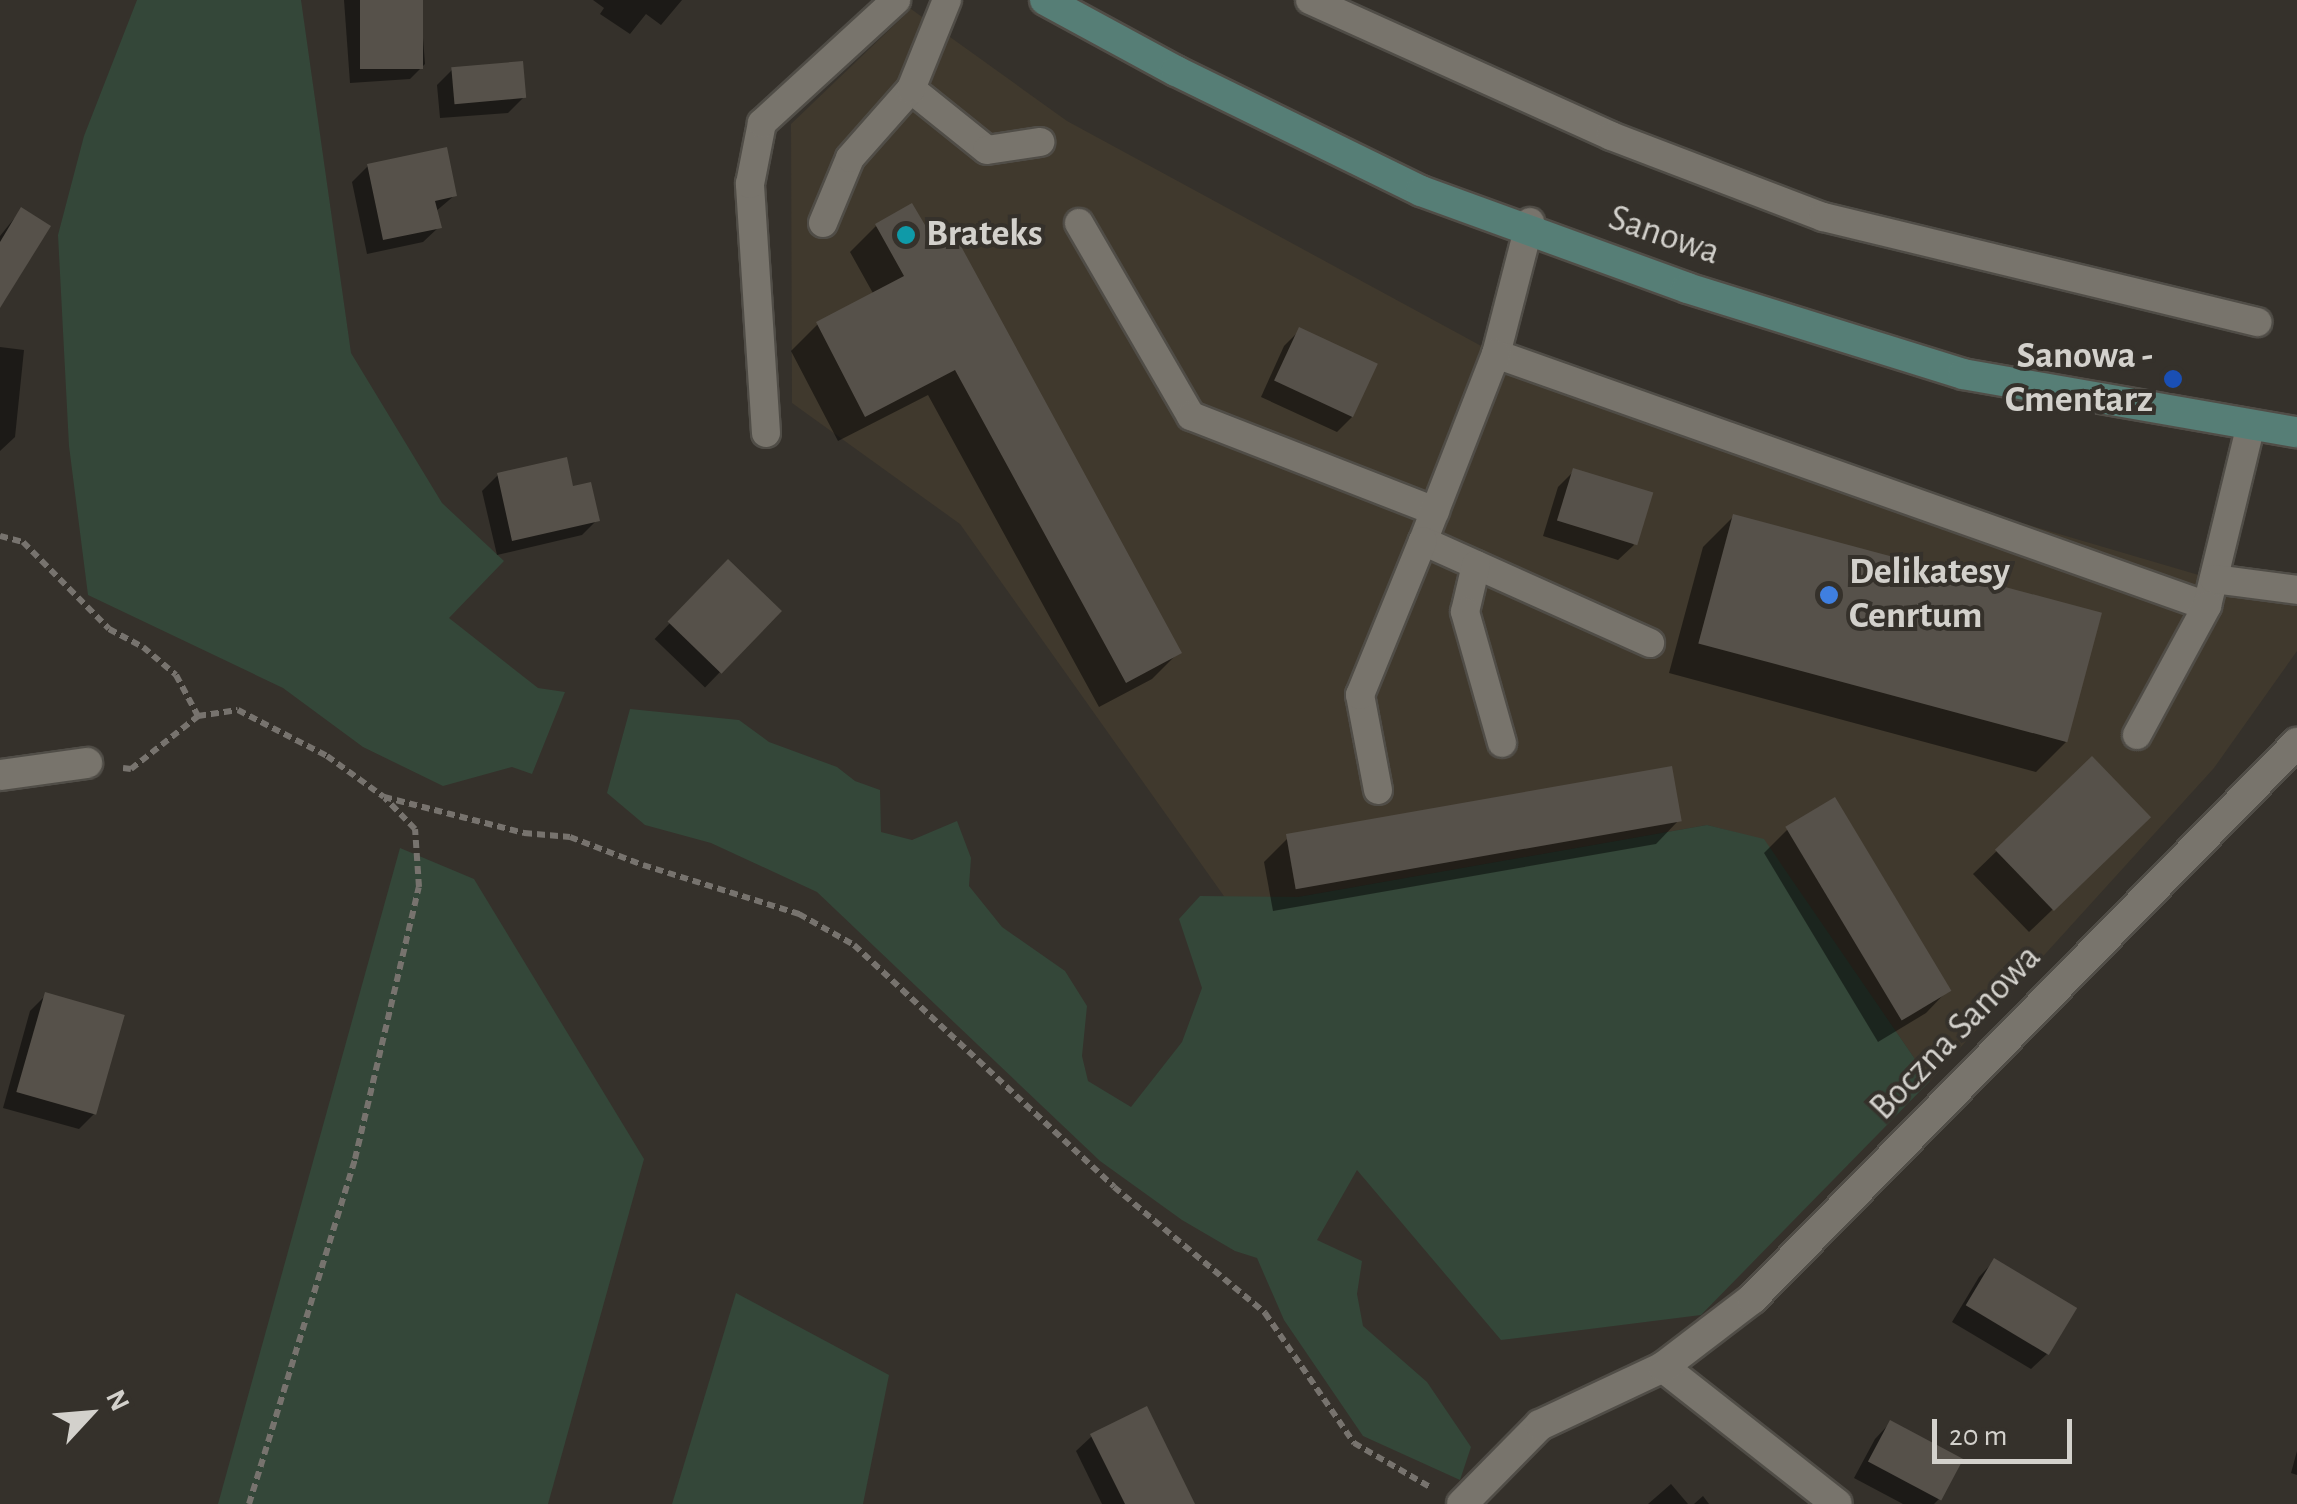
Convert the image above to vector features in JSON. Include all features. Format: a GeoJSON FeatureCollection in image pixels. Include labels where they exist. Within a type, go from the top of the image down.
{"type":"FeatureCollection","features":[{"type":"Feature","properties":{"kind":"main road","name":"Sanowa"},"geometry":{"type":"LineString","coordinates":[[1045,0],[1176,72],[1422,191],[1530,226],[1688,288],[1963,374],[2297,432]]}},
{"type":"Feature","properties":{"kind":"street","name":"Boczna Sanowa"},"geometry":{"type":"LineString","coordinates":[[1465,1499],[1540,1425],[1663,1367],[1752,1299],[2297,743]]}},
{"type":"Feature","properties":{"kind":"street"},"geometry":{"type":"LineString","coordinates":[[0,774],[87,763]]}},
{"type":"Feature","properties":{"kind":"street"},"geometry":{"type":"LineString","coordinates":[[1663,1367],[1838,1504]]}},
{"type":"Feature","properties":{"kind":"lane"},"geometry":{"type":"LineString","coordinates":[[766,433],[750,184],[762,123],[896,0]]}},
{"type":"Feature","properties":{"kind":"lane"},"geometry":{"type":"LineString","coordinates":[[824,224],[850,158],[912,89],[946,0]]}},
{"type":"Feature","properties":{"kind":"lane"},"geometry":{"type":"LineString","coordinates":[[1310,0],[1611,136],[1823,217],[2258,322]]}},
{"type":"Feature","properties":{"kind":"lane"},"geometry":{"type":"LineString","coordinates":[[912,89],[987,150],[1040,142]]}},
{"type":"Feature","properties":{"kind":"lane"},"geometry":{"type":"LineString","coordinates":[[1079,223],[1191,416],[1435,511]]}},
{"type":"Feature","properties":{"kind":"lane"},"geometry":{"type":"LineString","coordinates":[[1378,790],[1360,694],[1496,354],[1530,226]]}},
{"type":"Feature","properties":{"kind":"lane"},"geometry":{"type":"LineString","coordinates":[[1496,354],[2210,592],[2297,590]]}},
{"type":"Feature","properties":{"kind":"lane"},"geometry":{"type":"LineString","coordinates":[[2137,734],[2210,592],[2250,424]]}},
{"type":"Feature","properties":{"kind":"lane"},"geometry":{"type":"LineString","coordinates":[[1423,542],[1650,643]]}},
{"type":"Feature","properties":{"kind":"lane"},"geometry":{"type":"LineString","coordinates":[[1476,565],[1465,612],[1502,743]]}},
{"type":"Feature","properties":{"kind":"path"},"geometry":{"type":"LineString","coordinates":[[1,535],[23,542],[109,629],[143,647],[176,675],[198,716]]}},
{"type":"Feature","properties":{"kind":"path"},"geometry":{"type":"LineString","coordinates":[[87,763],[131,769],[198,716],[238,710],[275,726],[384,797],[415,829],[419,887],[355,1159],[249,1504]]}},
{"type":"Feature","properties":{"kind":"path"},"geometry":{"type":"LineString","coordinates":[[384,797],[524,833],[570,836],[643,865],[783,908],[854,945],[1114,1187],[1265,1314],[1354,1443],[1434,1490],[1465,1499]]}},
{"type":"Feature","properties":{"kind":"shaded area"},"geometry":{"type":"Polygon","coordinates":[[[911,9],[1067,121],[1553,385],[2297,604],[2297,651],[2214,768],[1930,1081],[1764,840],[1707,825],[1298,897],[1226,899],[960,524],[792,403],[791,124],[911,9]]]}},
{"type":"Feature","properties":{"kind":"green space"},"geometry":{"type":"Polygon","coordinates":[[[137,0],[301,0],[351,353],[442,503],[504,561],[449,618],[538,688],[565,692],[532,774],[512,767],[443,786],[363,747],[283,688],[88,595],[69,446],[58,235],[84,136],[137,0]]]}},
{"type":"Feature","properties":{"kind":"green space"},"geometry":{"type":"Polygon","coordinates":[[[630,709],[739,720],[769,742],[837,767],[855,781],[880,790],[881,832],[912,840],[957,821],[971,858],[969,886],[1002,927],[1065,971],[1087,1006],[1082,1056],[1088,1081],[1131,1107],[1182,1042],[1202,988],[1179,919],[1200,896],[1298,897],[1707,825],[1764,839],[1930,1081],[1701,1315],[1501,1340],[1357,1170],[1317,1240],[1362,1261],[1357,1294],[1363,1326],[1427,1382],[1471,1447],[1460,1480],[1363,1436],[1284,1320],[1257,1258],[1235,1251],[1182,1220],[1100,1161],[817,892],[711,843],[645,825],[607,793],[630,709]]]}},
{"type":"Feature","properties":{"kind":"green space"},"geometry":{"type":"Polygon","coordinates":[[[400,848],[474,879],[644,1159],[548,1504],[218,1504],[400,848]]]}},
{"type":"Feature","properties":{"kind":"green space"},"geometry":{"type":"Polygon","coordinates":[[[736,1293],[889,1375],[863,1504],[672,1504],[736,1293]]]}},
{"type":"Feature","properties":{"kind":"building"},"geometry":{"type":"Polygon","coordinates":[[[360,0],[423,0],[423,69],[360,69],[360,0]]]}},
{"type":"Feature","properties":{"kind":"building"},"geometry":{"type":"Polygon","coordinates":[[[523,61],[526,98],[454,104],[451,67],[523,61]]]}},
{"type":"Feature","properties":{"kind":"building"},"geometry":{"type":"Polygon","coordinates":[[[447,147],[457,196],[435,201],[442,228],[383,240],[367,164],[447,147]]]}},
{"type":"Feature","properties":{"kind":"building"},"geometry":{"type":"Polygon","coordinates":[[[912,203],[938,247],[956,237],[1182,653],[1126,683],[955,370],[865,417],[816,322],[904,276],[875,224],[912,203]]]}},
{"type":"Feature","properties":{"kind":"building"},"geometry":{"type":"Polygon","coordinates":[[[21,207],[51,226],[0,308],[0,242],[21,207]]]}},
{"type":"Feature","properties":{"kind":"building"},"geometry":{"type":"Polygon","coordinates":[[[1299,327],[1378,364],[1353,417],[1274,380],[1299,327]]]}},
{"type":"Feature","properties":{"kind":"building"},"geometry":{"type":"Polygon","coordinates":[[[567,457],[573,486],[591,482],[600,521],[512,541],[497,473],[567,457]]]}},
{"type":"Feature","properties":{"kind":"building"},"geometry":{"type":"Polygon","coordinates":[[[1573,468],[1653,493],[1637,545],[1557,521],[1573,468]]]}},
{"type":"Feature","properties":{"kind":"building"},"geometry":{"type":"Polygon","coordinates":[[[1733,514],[2102,613],[2067,742],[1698,643],[1733,514]]]}},
{"type":"Feature","properties":{"kind":"building"},"geometry":{"type":"Polygon","coordinates":[[[728,559],[782,611],[722,674],[668,622],[728,559]]]}},
{"type":"Feature","properties":{"kind":"building"},"geometry":{"type":"Polygon","coordinates":[[[2092,756],[2151,817],[2054,911],[1995,850],[2092,756]]]}},
{"type":"Feature","properties":{"kind":"building"},"geometry":{"type":"Polygon","coordinates":[[[1672,766],[1682,821],[1296,889],[1286,834],[1672,766]]]}},
{"type":"Feature","properties":{"kind":"building"},"geometry":{"type":"Polygon","coordinates":[[[1835,797],[1951,991],[1902,1021],[1785,827],[1835,797]]]}},
{"type":"Feature","properties":{"kind":"building"},"geometry":{"type":"Polygon","coordinates":[[[45,992],[125,1015],[96,1115],[16,1092],[45,992]]]}},
{"type":"Feature","properties":{"kind":"building"},"geometry":{"type":"Polygon","coordinates":[[[1994,1258],[2077,1308],[2049,1355],[1966,1305],[1994,1258]]]}},
{"type":"Feature","properties":{"kind":"building"},"geometry":{"type":"Polygon","coordinates":[[[1147,1406],[1195,1504],[1125,1504],[1090,1434],[1147,1406]]]}},
{"type":"Feature","properties":{"kind":"building"},"geometry":{"type":"Polygon","coordinates":[[[1890,1420],[1963,1459],[1941,1500],[1868,1461],[1890,1420]]]}},
{"type":"Feature","properties":{"kind":"place","name":"Brateks"},"geometry":{"type":"Point","coordinates":[906,235]}},
{"type":"Feature","properties":{"kind":"place","name":"Sanowa - Cmentarz"},"geometry":{"type":"Point","coordinates":[2173,379]}},
{"type":"Feature","properties":{"kind":"place","name":"Delikatesy Cenrtum"},"geometry":{"type":"Point","coordinates":[1829,595]}}]}
